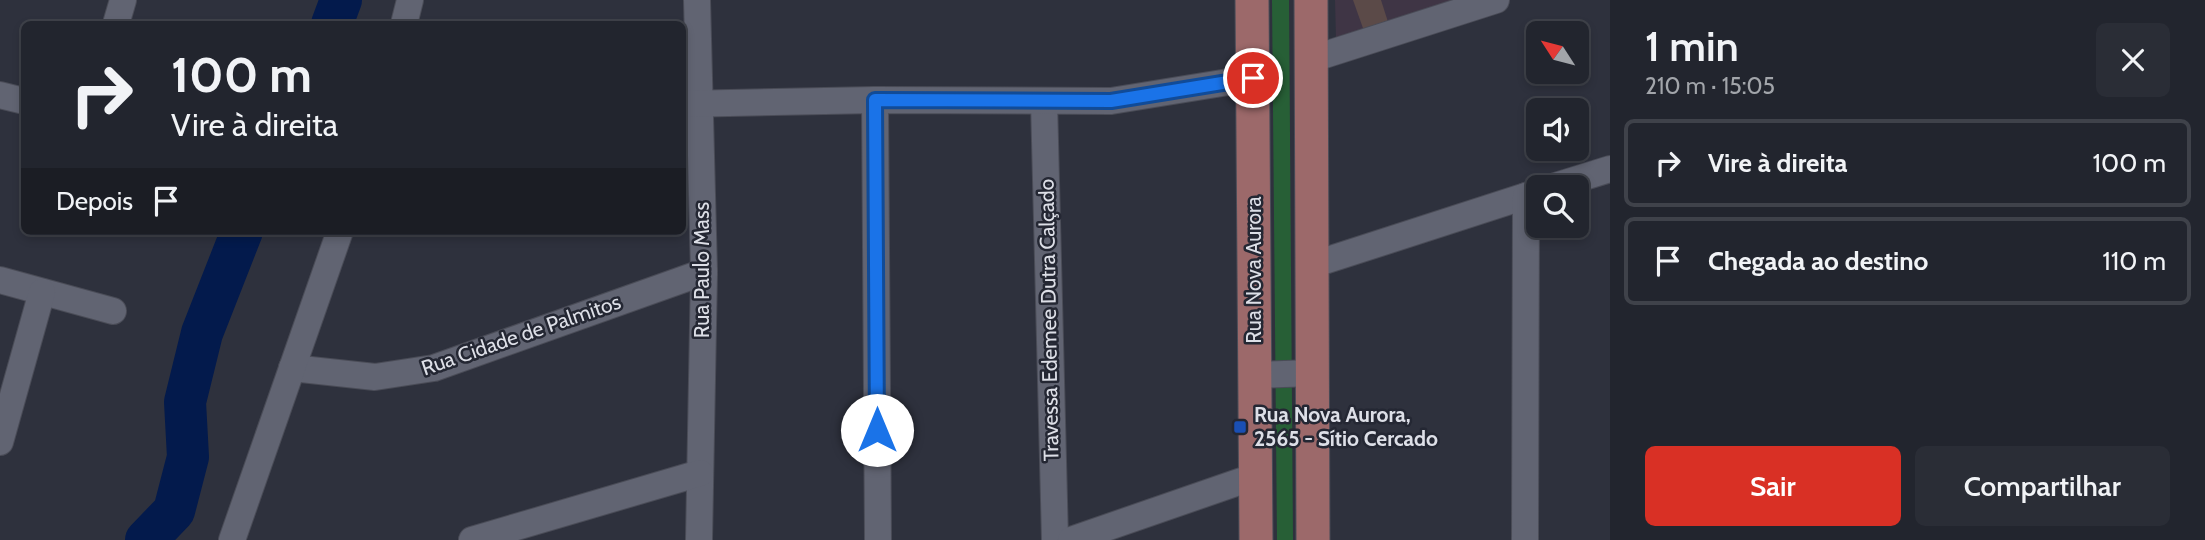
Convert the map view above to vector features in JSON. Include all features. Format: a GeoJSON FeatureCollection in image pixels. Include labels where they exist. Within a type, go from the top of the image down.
{"type":"FeatureCollection","features":[{"type":"Feature","properties":{"kind":"main road","name":"Rua Nova Aurora"},"geometry":{"type":"LineString","coordinates":[[1252,0],[1256,540]]}},
{"type":"Feature","properties":{"kind":"main road"},"geometry":{"type":"LineString","coordinates":[[1311,0],[1313,540]]}},
{"type":"Feature","properties":{"kind":"street"},"geometry":{"type":"LineString","coordinates":[[117,21],[123,0]]}},
{"type":"Feature","properties":{"kind":"street"},"geometry":{"type":"LineString","coordinates":[[405,21],[410,0]]}},
{"type":"Feature","properties":{"kind":"street","name":"Rua Paulo Mass"},"geometry":{"type":"LineString","coordinates":[[697,0],[691,104],[704,272],[699,540]]}},
{"type":"Feature","properties":{"kind":"street"},"geometry":{"type":"LineString","coordinates":[[1312,59],[1496,0]]}},
{"type":"Feature","properties":{"kind":"street"},"geometry":{"type":"LineString","coordinates":[[691,104],[875,100],[1111,101],[1253,78]]}},
{"type":"Feature","properties":{"kind":"street"},"geometry":{"type":"LineString","coordinates":[[0,95],[21,100]]}},
{"type":"Feature","properties":{"kind":"street"},"geometry":{"type":"LineString","coordinates":[[875,100],[878,540]]}},
{"type":"Feature","properties":{"kind":"street","name":"Travessa Edemee Dutra Calçado"},"geometry":{"type":"LineString","coordinates":[[1044,101],[1055,540]]}},
{"type":"Feature","properties":{"kind":"street"},"geometry":{"type":"LineString","coordinates":[[1589,176],[1610,169]]}},
{"type":"Feature","properties":{"kind":"street"},"geometry":{"type":"LineString","coordinates":[[1312,265],[1526,196]]}},
{"type":"Feature","properties":{"kind":"street"},"geometry":{"type":"LineString","coordinates":[[232,540],[339,235]]}},
{"type":"Feature","properties":{"kind":"street"},"geometry":{"type":"LineString","coordinates":[[1525,540],[1531,238]]}},
{"type":"Feature","properties":{"kind":"street","name":"Rua Cidade de Palmitos"},"geometry":{"type":"LineString","coordinates":[[292,368],[375,377],[434,368],[704,272]]}},
{"type":"Feature","properties":{"kind":"street"},"geometry":{"type":"LineString","coordinates":[[0,281],[113,311]]}},
{"type":"Feature","properties":{"kind":"street"},"geometry":{"type":"LineString","coordinates":[[0,442],[42,292]]}},
{"type":"Feature","properties":{"kind":"street"},"geometry":{"type":"LineString","coordinates":[[1255,374],[1313,373]]}},
{"type":"Feature","properties":{"kind":"street"},"geometry":{"type":"LineString","coordinates":[[472,540],[700,473]]}},
{"type":"Feature","properties":{"kind":"street"},"geometry":{"type":"LineString","coordinates":[[1071,540],[1256,476]]}},
{"type":"Feature","properties":{"kind":"shaded area"},"geometry":{"type":"Polygon","coordinates":[[[1335,0],[1456,0],[1336,40],[1335,0]]]}},
{"type":"Feature","properties":{"kind":"green space"},"geometry":{"type":"Polygon","coordinates":[[[1272,0],[1289,0],[1293,540],[1277,540],[1272,0]]]}},
{"type":"Feature","properties":{"kind":"building"},"geometry":{"type":"Polygon","coordinates":[[[1353,0],[1381,0],[1388,22],[1364,31],[1353,0]]]}},
{"type":"Feature","properties":{"kind":"waterway"},"geometry":{"type":"LineString","coordinates":[[333,21],[341,0]]}},
{"type":"Feature","properties":{"kind":"waterway"},"geometry":{"type":"LineString","coordinates":[[146,540],[174,511],[188,457],[185,402],[202,333],[240,235]]}},
{"type":"Feature","properties":{"kind":"place","name":"Rua Nova Aurora, 2565 - Sítio Cercado"},"geometry":{"type":"Point","coordinates":[1240,427]}},
{"type":"Feature","properties":{"kind":"route"},"geometry":{"type":"LineString","coordinates":[[877,430],[875,100],[1111,101],[1253,78]]}}]}
